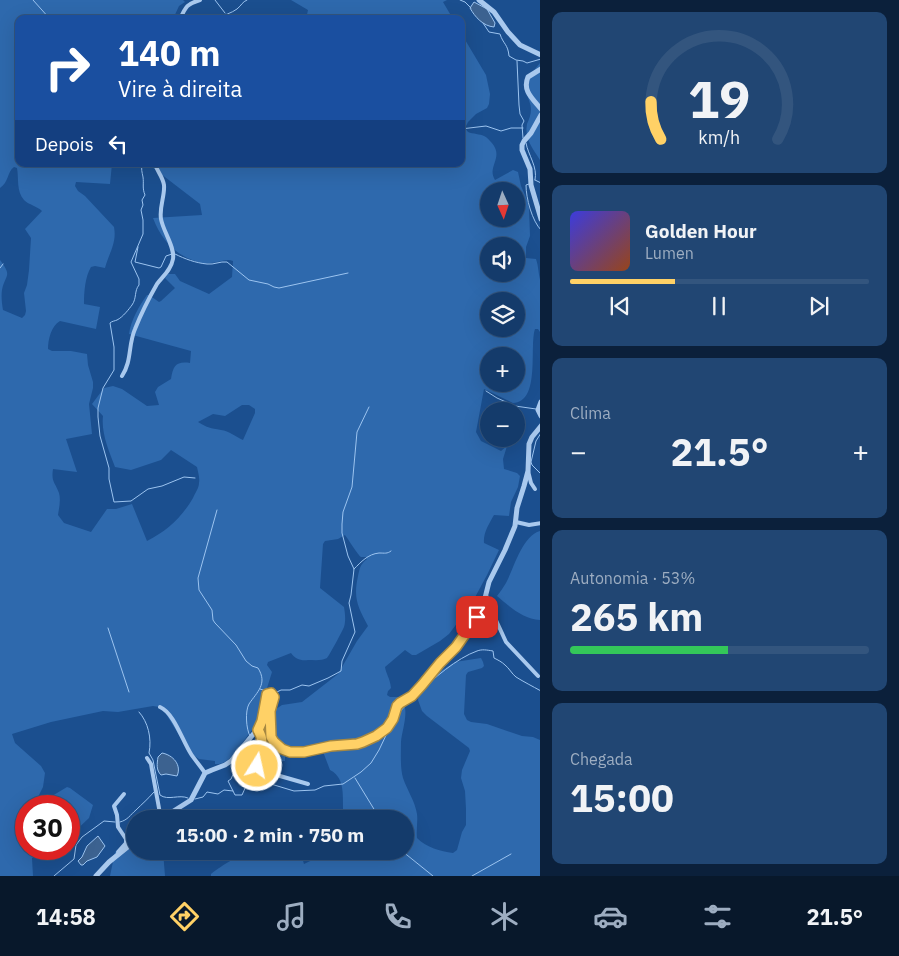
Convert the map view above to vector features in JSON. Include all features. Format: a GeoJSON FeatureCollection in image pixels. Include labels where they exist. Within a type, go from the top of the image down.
{"type":"FeatureCollection","features":[{"type":"Feature","properties":{"kind":"street"},"geometry":{"type":"LineString","coordinates":[[181,15],[188,4],[200,0]]}},
{"type":"Feature","properties":{"kind":"street"},"geometry":{"type":"LineString","coordinates":[[479,0],[494,12],[520,45],[540,55]]}},
{"type":"Feature","properties":{"kind":"street"},"geometry":{"type":"LineString","coordinates":[[540,69],[528,77],[526,84],[528,94],[540,109]]}},
{"type":"Feature","properties":{"kind":"street"},"geometry":{"type":"LineString","coordinates":[[540,115],[531,133],[522,145],[522,150],[530,169],[540,219]]}},
{"type":"Feature","properties":{"kind":"street"},"geometry":{"type":"LineString","coordinates":[[122,376],[127,367],[130,343],[138,322],[156,286],[171,266],[174,256],[161,220],[160,211],[164,185],[156,167]]}},
{"type":"Feature","properties":{"kind":"street"},"geometry":{"type":"LineString","coordinates":[[540,402],[538,410],[540,416]]}},
{"type":"Feature","properties":{"kind":"street"},"geometry":{"type":"LineString","coordinates":[[175,810],[190,800],[205,773],[228,764],[258,730],[262,721],[266,696],[269,693],[274,697],[270,711],[271,737],[278,746],[286,751],[304,752],[331,746],[357,744],[376,736],[390,724],[397,706],[412,696],[456,647],[475,620],[516,522],[516,508],[528,471],[529,444],[540,426]]}},
{"type":"Feature","properties":{"kind":"street"},"geometry":{"type":"LineString","coordinates":[[528,471],[535,489]]}},
{"type":"Feature","properties":{"kind":"street"},"geometry":{"type":"LineString","coordinates":[[516,522],[529,525],[540,523]]}},
{"type":"Feature","properties":{"kind":"street"},"geometry":{"type":"LineString","coordinates":[[486,595],[488,605],[506,642],[538,676]]}},
{"type":"Feature","properties":{"kind":"street"},"geometry":{"type":"LineString","coordinates":[[160,707],[166,710],[172,718],[192,756],[205,773]]}},
{"type":"Feature","properties":{"kind":"street"},"geometry":{"type":"LineString","coordinates":[[258,730],[262,737],[256,761],[258,767],[273,774],[308,784]]}},
{"type":"Feature","properties":{"kind":"street"},"geometry":{"type":"LineString","coordinates":[[147,758],[151,764],[159,810]]}},
{"type":"Feature","properties":{"kind":"street"},"geometry":{"type":"LineString","coordinates":[[116,856],[116,853],[127,841],[118,827],[114,809],[115,804],[124,794]]}},
{"type":"Feature","properties":{"kind":"street"},"geometry":{"type":"LineString","coordinates":[[96,876],[126,848]]}},
{"type":"Feature","properties":{"kind":"shaded area"},"geometry":{"type":"Polygon","coordinates":[[[0,0],[183,0],[185,2],[179,6],[175,15],[15,15],[15,167],[112,167],[110,184],[76,182],[75,186],[114,227],[115,233],[114,243],[105,268],[91,267],[85,285],[84,304],[100,307],[96,329],[60,321],[52,330],[49,342],[48,349],[52,351],[71,351],[87,354],[93,382],[89,404],[92,434],[66,439],[77,472],[53,469],[53,479],[60,496],[58,515],[64,523],[91,532],[107,509],[116,509],[132,504],[147,541],[173,523],[189,505],[199,485],[197,467],[171,450],[161,460],[131,470],[115,467],[104,435],[103,416],[92,404],[104,388],[113,386],[122,389],[147,406],[159,405],[155,392],[158,387],[171,379],[176,365],[179,363],[190,363],[191,351],[129,334],[136,313],[147,295],[159,302],[175,288],[165,278],[168,274],[175,274],[180,281],[209,294],[232,277],[233,261],[201,263],[187,258],[169,245],[160,233],[153,218],[202,215],[200,204],[152,167],[465,167],[465,128],[468,132],[486,137],[494,147],[496,157],[493,175],[495,180],[513,170],[518,172],[520,182],[480,182],[480,228],[525,228],[525,195],[529,208],[530,236],[526,247],[526,258],[536,259],[538,265],[540,280],[540,332],[538,329],[535,329],[533,337],[531,384],[522,400],[516,402],[511,402],[490,392],[525,392],[525,347],[480,347],[480,392],[483,392],[480,402],[476,432],[480,439],[480,447],[493,447],[501,451],[507,447],[503,459],[504,469],[517,473],[520,476],[518,487],[511,502],[509,516],[494,515],[485,532],[484,543],[499,550],[467,616],[458,622],[449,634],[440,641],[416,655],[412,655],[405,650],[385,667],[391,688],[387,695],[390,697],[400,697],[405,707],[401,742],[401,769],[416,809],[417,838],[434,848],[453,853],[457,850],[466,825],[465,791],[461,778],[462,770],[470,751],[469,748],[422,711],[418,700],[419,692],[428,679],[455,662],[481,658],[484,666],[468,672],[466,675],[464,714],[467,720],[540,740],[540,876],[211,876],[211,874],[232,860],[303,860],[304,864],[312,860],[414,860],[414,810],[343,810],[342,785],[336,774],[330,770],[322,749],[301,750],[285,746],[285,761],[255,761],[257,741],[253,729],[231,757],[221,764],[215,764],[215,761],[199,759],[190,753],[166,714],[159,707],[153,706],[118,712],[103,711],[51,722],[12,734],[15,743],[41,766],[45,773],[43,787],[39,795],[15,795],[15,860],[32,860],[33,876],[0,876],[0,260],[7,273],[2,292],[3,310],[22,318],[26,311],[24,293],[29,270],[31,238],[25,229],[42,211],[26,202],[21,196],[17,168],[14,167],[12,169],[5,183],[0,188],[0,0]],[[242,405],[225,416],[213,414],[198,422],[243,440],[255,409],[249,405],[242,405]],[[345,535],[338,539],[325,541],[323,544],[320,588],[344,607],[344,627],[325,659],[301,660],[294,657],[291,653],[268,662],[267,665],[272,672],[267,688],[268,716],[282,705],[302,702],[338,674],[368,626],[356,597],[360,568],[367,559],[360,556],[345,535]]]}},
{"type":"Feature","properties":{"kind":"shaded area"},"geometry":{"type":"Polygon","coordinates":[[[291,0],[447,0],[443,2],[451,15],[307,15],[308,10],[291,0]]]}},
{"type":"Feature","properties":{"kind":"shaded area"},"geometry":{"type":"Polygon","coordinates":[[[474,2],[487,9],[495,23],[494,27],[483,23],[474,15],[470,8],[474,2]]]}},
{"type":"Feature","properties":{"kind":"shaded area"},"geometry":{"type":"Polygon","coordinates":[[[465,40],[486,75],[490,94],[487,108],[476,114],[465,128],[465,40]]]}},
{"type":"Feature","properties":{"kind":"shaded area"},"geometry":{"type":"Polygon","coordinates":[[[540,63],[540,160],[530,143],[526,129],[531,109],[527,94],[528,85],[532,73],[540,63]]]}},
{"type":"Feature","properties":{"kind":"shaded area"},"geometry":{"type":"Polygon","coordinates":[[[540,531],[540,620],[522,615],[497,596],[506,583],[523,546],[528,539],[540,531]]]}},
{"type":"Feature","properties":{"kind":"shaded area"},"geometry":{"type":"Polygon","coordinates":[[[162,753],[176,761],[178,768],[177,776],[161,775],[159,773],[157,767],[158,757],[162,753]]]}},
{"type":"Feature","properties":{"kind":"shaded area"},"geometry":{"type":"Polygon","coordinates":[[[67,787],[79,795],[54,795],[67,787]]]}},
{"type":"Feature","properties":{"kind":"shaded area"},"geometry":{"type":"Polygon","coordinates":[[[80,795],[93,805],[89,818],[80,827],[80,795]]]}},
{"type":"Feature","properties":{"kind":"shaded area"},"geometry":{"type":"Polygon","coordinates":[[[98,836],[105,846],[97,857],[81,865],[78,861],[87,846],[98,836]]]}},
{"type":"Feature","properties":{"kind":"shaded area"},"geometry":{"type":"Polygon","coordinates":[[[126,842],[126,860],[164,860],[165,876],[110,876],[115,852],[126,842]]]}},
{"type":"Feature","properties":{"kind":"waterway"},"geometry":{"type":"LineString","coordinates":[[33,0],[46,15]]}},
{"type":"Feature","properties":{"kind":"waterway"},"geometry":{"type":"LineString","coordinates":[[215,0],[225,13]]}},
{"type":"Feature","properties":{"kind":"waterway"},"geometry":{"type":"LineString","coordinates":[[225,15],[239,8],[247,0]]}},
{"type":"Feature","properties":{"kind":"waterway"},"geometry":{"type":"LineString","coordinates":[[460,0],[471,8]]}},
{"type":"Feature","properties":{"kind":"waterway"},"geometry":{"type":"LineString","coordinates":[[483,23],[489,32],[500,34],[508,49],[509,56],[527,63],[540,59]]}},
{"type":"Feature","properties":{"kind":"waterway"},"geometry":{"type":"LineString","coordinates":[[517,61],[520,114],[524,121],[522,125],[523,138]]}},
{"type":"Feature","properties":{"kind":"waterway"},"geometry":{"type":"LineString","coordinates":[[465,129],[486,126],[501,131],[511,128],[523,128]]}},
{"type":"Feature","properties":{"kind":"waterway"},"geometry":{"type":"LineString","coordinates":[[526,143],[535,170],[535,180]]}},
{"type":"Feature","properties":{"kind":"waterway"},"geometry":{"type":"LineString","coordinates":[[142,167],[145,195],[142,200],[141,210],[143,234],[131,262],[139,279],[139,285],[131,307],[121,317],[110,323],[114,347],[114,370],[103,388],[98,408],[100,436],[109,468],[109,479],[114,502],[131,501],[148,489],[162,486],[184,477],[195,478]]}},
{"type":"Feature","properties":{"kind":"waterway"},"geometry":{"type":"LineString","coordinates":[[535,180],[540,182]]}},
{"type":"Feature","properties":{"kind":"waterway"},"geometry":{"type":"LineString","coordinates":[[529,184],[526,185],[528,203],[540,229]]}},
{"type":"Feature","properties":{"kind":"waterway"},"geometry":{"type":"LineString","coordinates":[[138,247],[135,262],[159,268],[166,256],[172,254]]}},
{"type":"Feature","properties":{"kind":"waterway"},"geometry":{"type":"LineString","coordinates":[[175,254],[203,263],[227,262],[249,280],[279,288],[348,273]]}},
{"type":"Feature","properties":{"kind":"waterway"},"geometry":{"type":"LineString","coordinates":[[0,268],[3,264]]}},
{"type":"Feature","properties":{"kind":"waterway"},"geometry":{"type":"LineString","coordinates":[[488,392],[515,406],[536,409]]}},
{"type":"Feature","properties":{"kind":"waterway"},"geometry":{"type":"LineString","coordinates":[[275,693],[302,685],[309,686],[341,671],[342,661],[355,632],[349,603],[354,569],[348,556],[342,533],[342,524],[343,512],[352,487],[357,432],[369,407]]}},
{"type":"Feature","properties":{"kind":"waterway"},"geometry":{"type":"LineString","coordinates":[[540,435],[536,441],[531,462],[540,473]]}},
{"type":"Feature","properties":{"kind":"waterway"},"geometry":{"type":"LineString","coordinates":[[217,510],[198,578],[199,590],[212,610],[215,623],[236,645],[246,661],[258,668],[261,674],[262,683],[249,704],[247,711],[247,725],[250,736]]}},
{"type":"Feature","properties":{"kind":"waterway"},"geometry":{"type":"LineString","coordinates":[[354,569],[371,555],[391,551]]}},
{"type":"Feature","properties":{"kind":"waterway"},"geometry":{"type":"LineString","coordinates":[[108,628],[129,692]]}},
{"type":"Feature","properties":{"kind":"waterway"},"geometry":{"type":"LineString","coordinates":[[418,693],[453,664],[469,654],[483,650],[493,651],[494,658],[504,664],[516,677],[540,690]]}},
{"type":"Feature","properties":{"kind":"waterway"},"geometry":{"type":"LineString","coordinates":[[260,689],[269,692]]}},
{"type":"Feature","properties":{"kind":"waterway"},"geometry":{"type":"LineString","coordinates":[[397,715],[413,697]]}},
{"type":"Feature","properties":{"kind":"waterway"},"geometry":{"type":"LineString","coordinates":[[139,712],[145,721],[148,731],[149,753],[153,760],[160,795],[163,797],[188,798]]}},
{"type":"Feature","properties":{"kind":"waterway"},"geometry":{"type":"LineString","coordinates":[[251,741],[251,750],[238,763],[231,779],[228,781],[235,795],[242,795],[246,786],[261,781],[294,791],[315,790],[324,786],[343,784],[371,763],[390,727]]}},
{"type":"Feature","properties":{"kind":"waterway"},"geometry":{"type":"LineString","coordinates":[[355,778],[375,810]]}},
{"type":"Feature","properties":{"kind":"waterway"},"geometry":{"type":"LineString","coordinates":[[195,799],[203,797],[207,792],[218,794],[224,790],[233,791]]}},
{"type":"Feature","properties":{"kind":"waterway"},"geometry":{"type":"LineString","coordinates":[[120,822],[129,817],[154,792]]}},
{"type":"Feature","properties":{"kind":"waterway"},"geometry":{"type":"LineString","coordinates":[[54,876],[74,859],[76,845],[82,837],[104,821],[115,822]]}},
{"type":"Feature","properties":{"kind":"waterway"},"geometry":{"type":"LineString","coordinates":[[472,876],[511,854]]}},
{"type":"Feature","properties":{"kind":"waterway"},"geometry":{"type":"LineString","coordinates":[[413,860],[433,876]]}},
{"type":"Feature","properties":{"kind":"route"},"geometry":{"type":"LineString","coordinates":[[257,766],[256,761],[262,737],[258,730],[262,721],[267,694],[271,693],[274,697],[270,711],[271,737],[282,749],[290,752],[304,752],[363,742],[387,728],[393,719],[397,706],[412,696],[422,685],[456,647],[477,617]]}}]}
